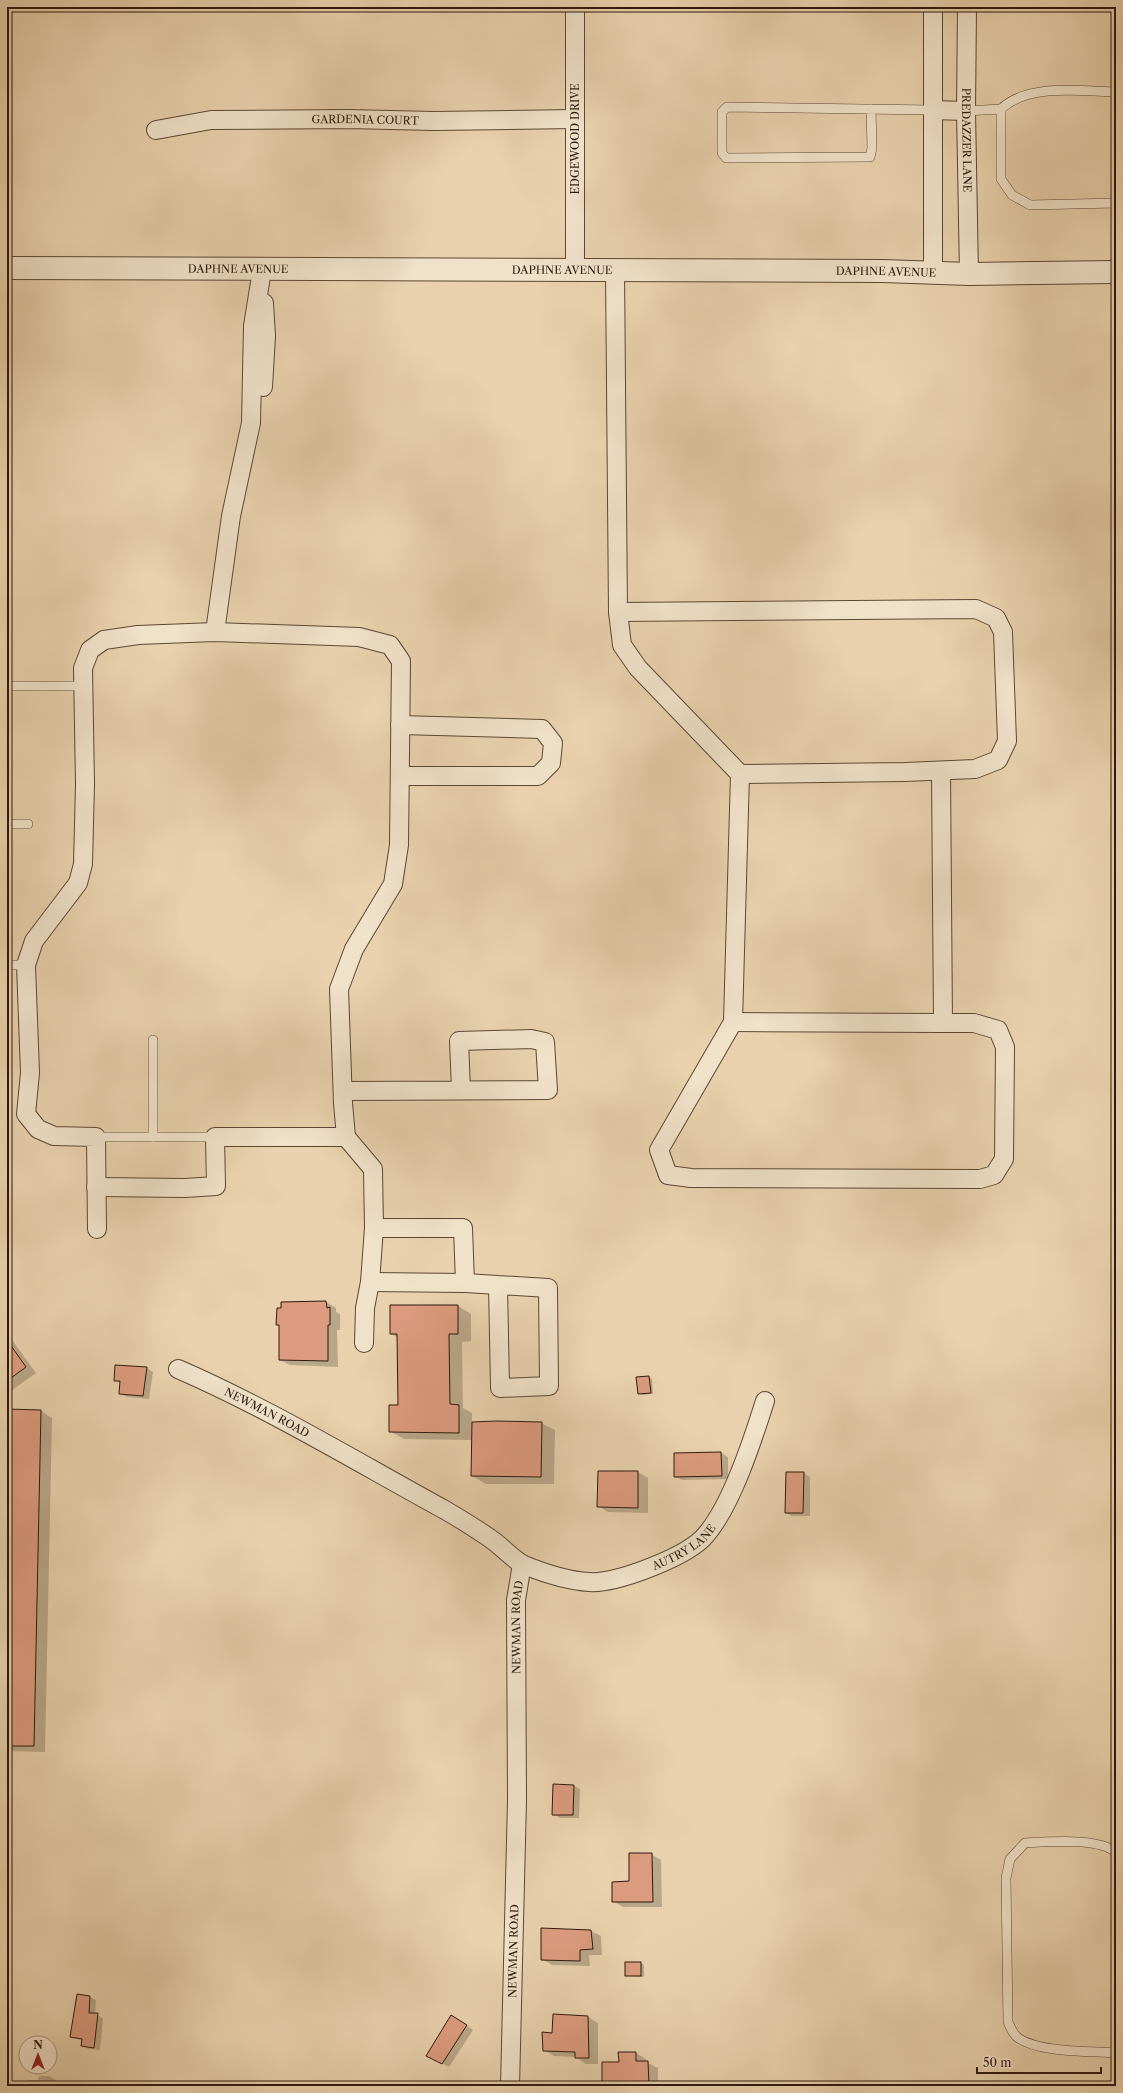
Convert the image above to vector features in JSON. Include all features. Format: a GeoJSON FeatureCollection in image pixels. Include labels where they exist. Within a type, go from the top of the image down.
{"type":"FeatureCollection","features":[{"type":"Feature","properties":{"kind":"street","name":"EDGEWOOD DRIVE"},"geometry":{"type":"LineString","coordinates":[[575,7],[575,270]]}},
{"type":"Feature","properties":{"kind":"street"},"geometry":{"type":"LineString","coordinates":[[933,7],[933,272]]}},
{"type":"Feature","properties":{"kind":"street","name":"PREDAZZER LANE"},"geometry":{"type":"LineString","coordinates":[[967,7],[966,111],[969,274]]}},
{"type":"Feature","properties":{"kind":"street"},"geometry":{"type":"LineString","coordinates":[[932,110],[966,111]]}},
{"type":"Feature","properties":{"kind":"street","name":"GARDENIA COURT"},"geometry":{"type":"LineString","coordinates":[[156,130],[211,120],[348,119],[434,122],[574,119]]}},
{"type":"Feature","properties":{"kind":"street","name":"DAPHNE AVENUE"},"geometry":{"type":"LineString","coordinates":[[7,268],[615,270],[933,272],[969,274],[1116,272]]}},
{"type":"Feature","properties":{"kind":"street"},"geometry":{"type":"LineString","coordinates":[[215,632],[231,516],[251,424],[253,326],[262,270]]}},
{"type":"Feature","properties":{"kind":"street"},"geometry":{"type":"LineString","coordinates":[[615,270],[618,612],[622,645],[638,668],[740,774],[733,1022],[659,1150],[668,1175],[691,1178],[980,1179],[994,1175],[1004,1159],[1004,1047],[998,1030],[974,1022],[733,1022]]}},
{"type":"Feature","properties":{"kind":"street"},"geometry":{"type":"LineString","coordinates":[[618,612],[976,609],[996,618],[1003,632],[1007,741],[998,760],[975,769],[940,771],[740,774]]}},
{"type":"Feature","properties":{"kind":"street"},"geometry":{"type":"LineString","coordinates":[[97,1229],[96,1137],[54,1136],[38,1129],[26,1114],[30,1073],[26,965],[34,941],[78,883],[83,864],[85,784],[82,686],[83,668],[90,650],[104,640],[138,635],[215,632],[359,637],[390,645],[401,661],[399,845],[393,884],[354,949],[339,989],[346,1137],[373,1169],[374,1228],[370,1282],[365,1308],[364,1343]]}},
{"type":"Feature","properties":{"kind":"street"},"geometry":{"type":"LineString","coordinates":[[400,726],[542,729],[553,743],[551,763],[538,776],[400,776]]}},
{"type":"Feature","properties":{"kind":"street"},"geometry":{"type":"LineString","coordinates":[[940,771],[943,1023]]}},
{"type":"Feature","properties":{"kind":"street"},"geometry":{"type":"LineString","coordinates":[[343,1091],[548,1090],[545,1042],[531,1039],[460,1041],[461,1090]]}},
{"type":"Feature","properties":{"kind":"street"},"geometry":{"type":"LineString","coordinates":[[96,1187],[185,1188],[216,1186],[215,1137],[346,1137]]}},
{"type":"Feature","properties":{"kind":"street"},"geometry":{"type":"LineString","coordinates":[[374,1228],[463,1228],[465,1283]]}},
{"type":"Feature","properties":{"kind":"street"},"geometry":{"type":"LineString","coordinates":[[370,1282],[465,1283],[548,1288],[549,1386],[500,1388],[498,1286]]}},
{"type":"Feature","properties":{"kind":"street","name":"NEWMAN ROAD"},"geometry":{"type":"LineString","coordinates":[[178,1369],[227,1390],[464,1521],[522,1564],[516,1600],[517,1800],[510,2086]]}},
{"type":"Feature","properties":{"kind":"street","name":"AUTRY LANE"},"geometry":{"type":"LineString","coordinates":[[522,1564],[572,1580],[606,1582],[639,1572],[672,1559],[702,1539],[724,1509],[754,1438],[765,1401]]}},
{"type":"Feature","properties":{"kind":"lane"},"geometry":{"type":"LineString","coordinates":[[966,111],[1001,109],[1011,100],[1050,90],[1116,92]]}},
{"type":"Feature","properties":{"kind":"lane"},"geometry":{"type":"LineString","coordinates":[[871,109],[872,148],[870,157],[726,158],[722,153],[722,112],[727,107],[871,109],[932,110]]}},
{"type":"Feature","properties":{"kind":"lane"},"geometry":{"type":"LineString","coordinates":[[1001,109],[1002,179],[1012,195],[1030,204],[1116,203]]}},
{"type":"Feature","properties":{"kind":"lane"},"geometry":{"type":"LineString","coordinates":[[7,686],[82,686]]}},
{"type":"Feature","properties":{"kind":"lane"},"geometry":{"type":"LineString","coordinates":[[7,824],[28,824]]}},
{"type":"Feature","properties":{"kind":"lane"},"geometry":{"type":"LineString","coordinates":[[7,965],[26,965]]}},
{"type":"Feature","properties":{"kind":"lane"},"geometry":{"type":"LineString","coordinates":[[152,1040],[153,1137]]}},
{"type":"Feature","properties":{"kind":"lane"},"geometry":{"type":"LineString","coordinates":[[96,1137],[215,1137]]}},
{"type":"Feature","properties":{"kind":"lane"},"geometry":{"type":"LineString","coordinates":[[1116,1852],[1111,1847],[1077,1841],[1024,1843],[1010,1859],[1006,1878],[1008,2022],[1015,2035],[1029,2045],[1043,2048],[1116,2053]]}},
{"type":"Feature","properties":{"kind":"building"},"geometry":{"type":"Polygon","coordinates":[[[326,1301],[327,1308],[330,1307],[330,1325],[328,1325],[328,1361],[279,1360],[279,1325],[276,1325],[277,1308],[281,1308],[281,1302],[326,1301]]]}},
{"type":"Feature","properties":{"kind":"building"},"geometry":{"type":"Polygon","coordinates":[[[390,1305],[458,1305],[458,1334],[449,1334],[450,1404],[459,1405],[459,1433],[389,1432],[389,1405],[398,1405],[397,1334],[390,1334],[390,1305]]]}},
{"type":"Feature","properties":{"kind":"building"},"geometry":{"type":"Polygon","coordinates":[[[7,1340],[26,1367],[7,1381],[7,1340]]]}},
{"type":"Feature","properties":{"kind":"building"},"geometry":{"type":"Polygon","coordinates":[[[115,1365],[147,1367],[143,1396],[119,1394],[120,1381],[114,1381],[115,1365]]]}},
{"type":"Feature","properties":{"kind":"building"},"geometry":{"type":"Polygon","coordinates":[[[649,1376],[651,1393],[638,1394],[636,1377],[649,1376]]]}},
{"type":"Feature","properties":{"kind":"building"},"geometry":{"type":"Polygon","coordinates":[[[7,1409],[41,1410],[34,1746],[7,1746],[7,1409]]]}},
{"type":"Feature","properties":{"kind":"building"},"geometry":{"type":"Polygon","coordinates":[[[472,1422],[542,1422],[541,1477],[471,1476],[472,1422]]]}},
{"type":"Feature","properties":{"kind":"building"},"geometry":{"type":"Polygon","coordinates":[[[721,1452],[722,1476],[674,1477],[674,1453],[721,1452]]]}},
{"type":"Feature","properties":{"kind":"building"},"geometry":{"type":"Polygon","coordinates":[[[598,1471],[638,1471],[638,1508],[597,1507],[598,1471]]]}},
{"type":"Feature","properties":{"kind":"building"},"geometry":{"type":"Polygon","coordinates":[[[786,1472],[804,1472],[803,1513],[785,1513],[786,1472]]]}},
{"type":"Feature","properties":{"kind":"building"},"geometry":{"type":"Polygon","coordinates":[[[553,1784],[574,1785],[573,1815],[552,1815],[553,1784]]]}},
{"type":"Feature","properties":{"kind":"building"},"geometry":{"type":"Polygon","coordinates":[[[629,1853],[652,1853],[653,1902],[612,1902],[612,1882],[629,1881],[629,1853]]]}},
{"type":"Feature","properties":{"kind":"building"},"geometry":{"type":"Polygon","coordinates":[[[541,1928],[591,1930],[593,1949],[580,1950],[580,1961],[541,1960],[541,1928]]]}},
{"type":"Feature","properties":{"kind":"building"},"geometry":{"type":"Polygon","coordinates":[[[625,1962],[641,1962],[641,1976],[625,1976],[625,1962]]]}},
{"type":"Feature","properties":{"kind":"building"},"geometry":{"type":"Polygon","coordinates":[[[77,1994],[90,1996],[89,2013],[98,2013],[94,2048],[81,2046],[82,2039],[70,2037],[77,1994]]]}},
{"type":"Feature","properties":{"kind":"building"},"geometry":{"type":"Polygon","coordinates":[[[553,2014],[588,2016],[589,2058],[575,2058],[575,2052],[543,2051],[542,2032],[552,2033],[553,2014]]]}},
{"type":"Feature","properties":{"kind":"building"},"geometry":{"type":"Polygon","coordinates":[[[451,2015],[467,2025],[442,2064],[426,2056],[451,2015]]]}},
{"type":"Feature","properties":{"kind":"building"},"geometry":{"type":"Polygon","coordinates":[[[618,2052],[636,2052],[636,2061],[648,2061],[649,2086],[602,2086],[602,2062],[619,2062],[618,2052]]]}}]}
